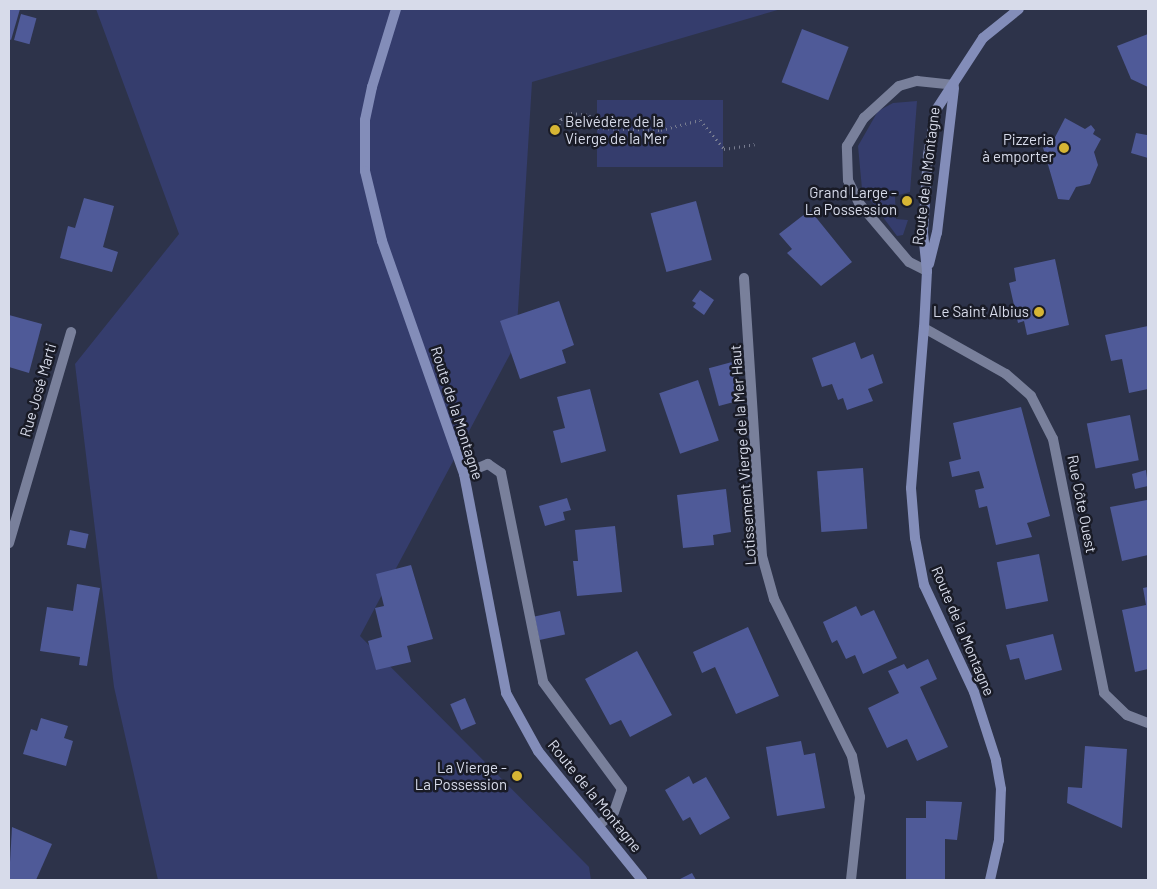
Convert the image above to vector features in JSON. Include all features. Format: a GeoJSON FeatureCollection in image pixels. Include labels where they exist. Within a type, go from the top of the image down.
{"type":"FeatureCollection","features":[{"type":"Feature","properties":{"kind":"main road","name":"Route de la Montagne"},"geometry":{"type":"LineString","coordinates":[[396,9],[372,87],[365,120],[365,171],[382,241],[464,474],[506,692],[538,751],[642,880]]}},
{"type":"Feature","properties":{"kind":"main road","name":"Route de la Montagne"},"geometry":{"type":"LineString","coordinates":[[990,880],[999,840],[1001,789],[996,760],[974,692],[924,585],[915,538],[911,488],[927,271],[923,232],[928,155],[936,110],[984,38],[1019,9]]}},
{"type":"Feature","properties":{"kind":"main road","name":"Route de la Montagne"},"geometry":{"type":"LineString","coordinates":[[927,271],[937,233],[954,84]]}},
{"type":"Feature","properties":{"kind":"street"},"geometry":{"type":"LineString","coordinates":[[927,271],[909,262],[859,203],[848,180],[847,146],[864,118],[899,86],[917,81],[954,84]]}},
{"type":"Feature","properties":{"kind":"street","name":"Lotissement Vierge de la Mer Haut"},"geometry":{"type":"LineString","coordinates":[[744,278],[762,556],[774,598],[852,756],[860,797],[852,880]]}},
{"type":"Feature","properties":{"kind":"street","name":"Rue Côte Ouest"},"geometry":{"type":"LineString","coordinates":[[924,328],[1006,374],[1031,396],[1053,439],[1104,693],[1127,715],[1148,723]]}},
{"type":"Feature","properties":{"kind":"street","name":"Rue José Marti"},"geometry":{"type":"LineString","coordinates":[[9,543],[71,332]]}},
{"type":"Feature","properties":{"kind":"street"},"geometry":{"type":"LineString","coordinates":[[464,474],[488,464],[501,473],[543,682],[622,789],[614,812],[599,825]]}},
{"type":"Feature","properties":{"kind":"path"},"geometry":{"type":"LineString","coordinates":[[557,130],[561,119],[570,113],[589,115],[598,128],[661,130],[700,120],[724,148],[755,144]]}},
{"type":"Feature","properties":{"kind":"shaded area"},"geometry":{"type":"Polygon","coordinates":[[[96,9],[781,9],[532,82],[516,343],[360,636],[589,867],[591,880],[158,880],[114,687],[75,364],[179,234],[96,9]]]}},
{"type":"Feature","properties":{"kind":"shaded area"},"geometry":{"type":"Polygon","coordinates":[[[597,100],[723,100],[723,167],[597,167],[597,100]]]}},
{"type":"Feature","properties":{"kind":"shaded area"},"geometry":{"type":"Polygon","coordinates":[[[917,101],[910,192],[895,196],[896,219],[908,220],[903,235],[897,236],[862,189],[858,146],[878,111],[893,103],[917,101]]]}},
{"type":"Feature","properties":{"kind":"building"},"geometry":{"type":"Polygon","coordinates":[[[9,9],[20,9],[11,40],[9,39],[9,9]]]}},
{"type":"Feature","properties":{"kind":"building"},"geometry":{"type":"Polygon","coordinates":[[[21,14],[36,18],[29,44],[14,40],[21,14]]]}},
{"type":"Feature","properties":{"kind":"building"},"geometry":{"type":"Polygon","coordinates":[[[802,29],[849,47],[828,100],[782,82],[802,29]]]}},
{"type":"Feature","properties":{"kind":"building"},"geometry":{"type":"Polygon","coordinates":[[[1148,34],[1148,87],[1131,79],[1117,46],[1148,34]]]}},
{"type":"Feature","properties":{"kind":"building"},"geometry":{"type":"Polygon","coordinates":[[[1065,118],[1085,129],[1091,125],[1095,130],[1093,134],[1101,139],[1094,152],[1098,165],[1090,184],[1076,187],[1069,200],[1058,199],[1042,144],[1052,143],[1065,118]]]}},
{"type":"Feature","properties":{"kind":"building"},"geometry":{"type":"Polygon","coordinates":[[[1136,133],[1147,135],[1148,158],[1131,153],[1136,133]]]}},
{"type":"Feature","properties":{"kind":"building"},"geometry":{"type":"Polygon","coordinates":[[[84,198],[114,206],[103,247],[118,252],[112,272],[60,258],[68,226],[75,228],[84,198]]]}},
{"type":"Feature","properties":{"kind":"building"},"geometry":{"type":"Polygon","coordinates":[[[696,201],[712,260],[666,272],[651,213],[696,201]]]}},
{"type":"Feature","properties":{"kind":"building"},"geometry":{"type":"Polygon","coordinates":[[[810,210],[852,262],[821,286],[787,253],[792,249],[779,234],[810,210]]]}},
{"type":"Feature","properties":{"kind":"building"},"geometry":{"type":"Polygon","coordinates":[[[1055,259],[1069,325],[1027,335],[1024,321],[1018,323],[1009,283],[1016,281],[1014,268],[1055,259]]]}},
{"type":"Feature","properties":{"kind":"building"},"geometry":{"type":"Polygon","coordinates":[[[700,290],[714,300],[704,315],[693,307],[696,303],[692,301],[700,290]]]}},
{"type":"Feature","properties":{"kind":"building"},"geometry":{"type":"Polygon","coordinates":[[[559,301],[574,345],[562,350],[566,363],[520,379],[500,321],[559,301]]]}},
{"type":"Feature","properties":{"kind":"building"},"geometry":{"type":"Polygon","coordinates":[[[9,315],[42,324],[29,373],[9,367],[9,315]]]}},
{"type":"Feature","properties":{"kind":"building"},"geometry":{"type":"Polygon","coordinates":[[[1148,326],[1148,389],[1129,393],[1122,359],[1111,361],[1105,335],[1148,326]]]}},
{"type":"Feature","properties":{"kind":"building"},"geometry":{"type":"Polygon","coordinates":[[[855,342],[861,359],[873,354],[883,383],[868,389],[873,401],[847,410],[843,398],[838,400],[832,384],[822,387],[812,358],[855,342]]]}},
{"type":"Feature","properties":{"kind":"building"},"geometry":{"type":"Polygon","coordinates":[[[732,362],[742,400],[719,406],[709,368],[732,362]]]}},
{"type":"Feature","properties":{"kind":"building"},"geometry":{"type":"Polygon","coordinates":[[[698,380],[719,441],[680,454],[659,393],[698,380]]]}},
{"type":"Feature","properties":{"kind":"building"},"geometry":{"type":"Polygon","coordinates":[[[590,389],[606,451],[561,463],[553,431],[565,428],[557,397],[590,389]]]}},
{"type":"Feature","properties":{"kind":"building"},"geometry":{"type":"Polygon","coordinates":[[[1021,407],[1050,516],[1027,523],[1032,537],[996,545],[987,506],[979,508],[975,490],[984,488],[979,471],[952,477],[949,462],[961,459],[953,423],[1021,407]]]}},
{"type":"Feature","properties":{"kind":"building"},"geometry":{"type":"Polygon","coordinates":[[[1130,415],[1139,460],[1096,469],[1087,423],[1130,415]]]}},
{"type":"Feature","properties":{"kind":"building"},"geometry":{"type":"Polygon","coordinates":[[[863,468],[867,529],[821,532],[817,471],[863,468]]]}},
{"type":"Feature","properties":{"kind":"building"},"geometry":{"type":"Polygon","coordinates":[[[1146,470],[1148,486],[1135,489],[1132,474],[1146,470]]]}},
{"type":"Feature","properties":{"kind":"building"},"geometry":{"type":"Polygon","coordinates":[[[726,489],[731,532],[713,535],[714,545],[683,548],[677,495],[726,489]]]}},
{"type":"Feature","properties":{"kind":"building"},"geometry":{"type":"Polygon","coordinates":[[[567,498],[571,510],[563,512],[565,520],[545,526],[539,506],[567,498]]]}},
{"type":"Feature","properties":{"kind":"building"},"geometry":{"type":"Polygon","coordinates":[[[1147,500],[1148,555],[1122,561],[1110,507],[1147,500]]]}},
{"type":"Feature","properties":{"kind":"building"},"geometry":{"type":"Polygon","coordinates":[[[615,526],[622,592],[577,596],[573,561],[578,561],[575,530],[615,526]]]}},
{"type":"Feature","properties":{"kind":"building"},"geometry":{"type":"Polygon","coordinates":[[[70,530],[89,534],[85,549],[67,545],[70,530]]]}},
{"type":"Feature","properties":{"kind":"building"},"geometry":{"type":"Polygon","coordinates":[[[1039,554],[1048,601],[1006,609],[997,562],[1039,554]]]}},
{"type":"Feature","properties":{"kind":"building"},"geometry":{"type":"Polygon","coordinates":[[[411,565],[433,639],[407,646],[411,662],[376,670],[368,641],[382,637],[375,608],[384,606],[376,574],[411,565]]]}},
{"type":"Feature","properties":{"kind":"building"},"geometry":{"type":"Polygon","coordinates":[[[77,584],[100,588],[87,666],[79,665],[80,657],[40,651],[47,607],[73,611],[77,584]]]}},
{"type":"Feature","properties":{"kind":"building"},"geometry":{"type":"Polygon","coordinates":[[[1148,587],[1148,669],[1135,672],[1122,610],[1146,605],[1143,588],[1148,587]]]}},
{"type":"Feature","properties":{"kind":"building"},"geometry":{"type":"Polygon","coordinates":[[[856,606],[861,616],[874,610],[897,658],[863,674],[855,655],[846,659],[837,640],[832,643],[823,622],[856,606]]]}},
{"type":"Feature","properties":{"kind":"building"},"geometry":{"type":"Polygon","coordinates":[[[560,611],[565,634],[540,640],[535,616],[560,611]]]}},
{"type":"Feature","properties":{"kind":"building"},"geometry":{"type":"Polygon","coordinates":[[[748,627],[779,696],[736,714],[715,667],[702,673],[693,652],[748,627]]]}},
{"type":"Feature","properties":{"kind":"building"},"geometry":{"type":"Polygon","coordinates":[[[1053,634],[1062,670],[1025,680],[1019,658],[1010,660],[1006,645],[1053,634]]]}},
{"type":"Feature","properties":{"kind":"building"},"geometry":{"type":"Polygon","coordinates":[[[637,651],[672,715],[630,737],[621,720],[610,725],[585,679],[637,651]]]}},
{"type":"Feature","properties":{"kind":"building"},"geometry":{"type":"Polygon","coordinates":[[[928,659],[937,679],[920,687],[948,747],[917,761],[907,739],[887,748],[868,708],[899,693],[888,671],[904,664],[907,669],[928,659]]]}},
{"type":"Feature","properties":{"kind":"building"},"geometry":{"type":"Polygon","coordinates":[[[465,698],[476,724],[461,730],[450,704],[465,698]]]}},
{"type":"Feature","properties":{"kind":"building"},"geometry":{"type":"Polygon","coordinates":[[[41,718],[68,726],[64,738],[73,741],[66,766],[23,754],[31,729],[37,731],[41,718]]]}},
{"type":"Feature","properties":{"kind":"building"},"geometry":{"type":"Polygon","coordinates":[[[801,741],[804,755],[815,753],[825,808],[777,816],[766,747],[801,741]]]}},
{"type":"Feature","properties":{"kind":"building"},"geometry":{"type":"Polygon","coordinates":[[[1085,746],[1127,749],[1122,828],[1067,803],[1068,787],[1082,788],[1085,746]]]}},
{"type":"Feature","properties":{"kind":"building"},"geometry":{"type":"Polygon","coordinates":[[[689,776],[693,784],[706,777],[730,818],[700,835],[690,817],[683,821],[665,790],[689,776]]]}},
{"type":"Feature","properties":{"kind":"building"},"geometry":{"type":"Polygon","coordinates":[[[926,801],[962,802],[957,840],[945,839],[945,880],[906,880],[906,818],[926,818],[926,801]]]}},
{"type":"Feature","properties":{"kind":"building"},"geometry":{"type":"Polygon","coordinates":[[[12,827],[52,844],[36,880],[9,880],[12,827]]]}},
{"type":"Feature","properties":{"kind":"building"},"geometry":{"type":"Polygon","coordinates":[[[692,873],[696,880],[678,880],[692,873]]]}},
{"type":"Feature","properties":{"kind":"place","name":"Belvédère de la Vierge de la Mer"},"geometry":{"type":"Point","coordinates":[555,130]}},
{"type":"Feature","properties":{"kind":"place","name":"Pizzeria à emporter"},"geometry":{"type":"Point","coordinates":[1064,148]}},
{"type":"Feature","properties":{"kind":"place","name":"Grand Large - La Possession"},"geometry":{"type":"Point","coordinates":[907,201]}},
{"type":"Feature","properties":{"kind":"place","name":"Le Saint Albius"},"geometry":{"type":"Point","coordinates":[1039,312]}},
{"type":"Feature","properties":{"kind":"place","name":"La Vierge - La Possession"},"geometry":{"type":"Point","coordinates":[517,776]}}]}
